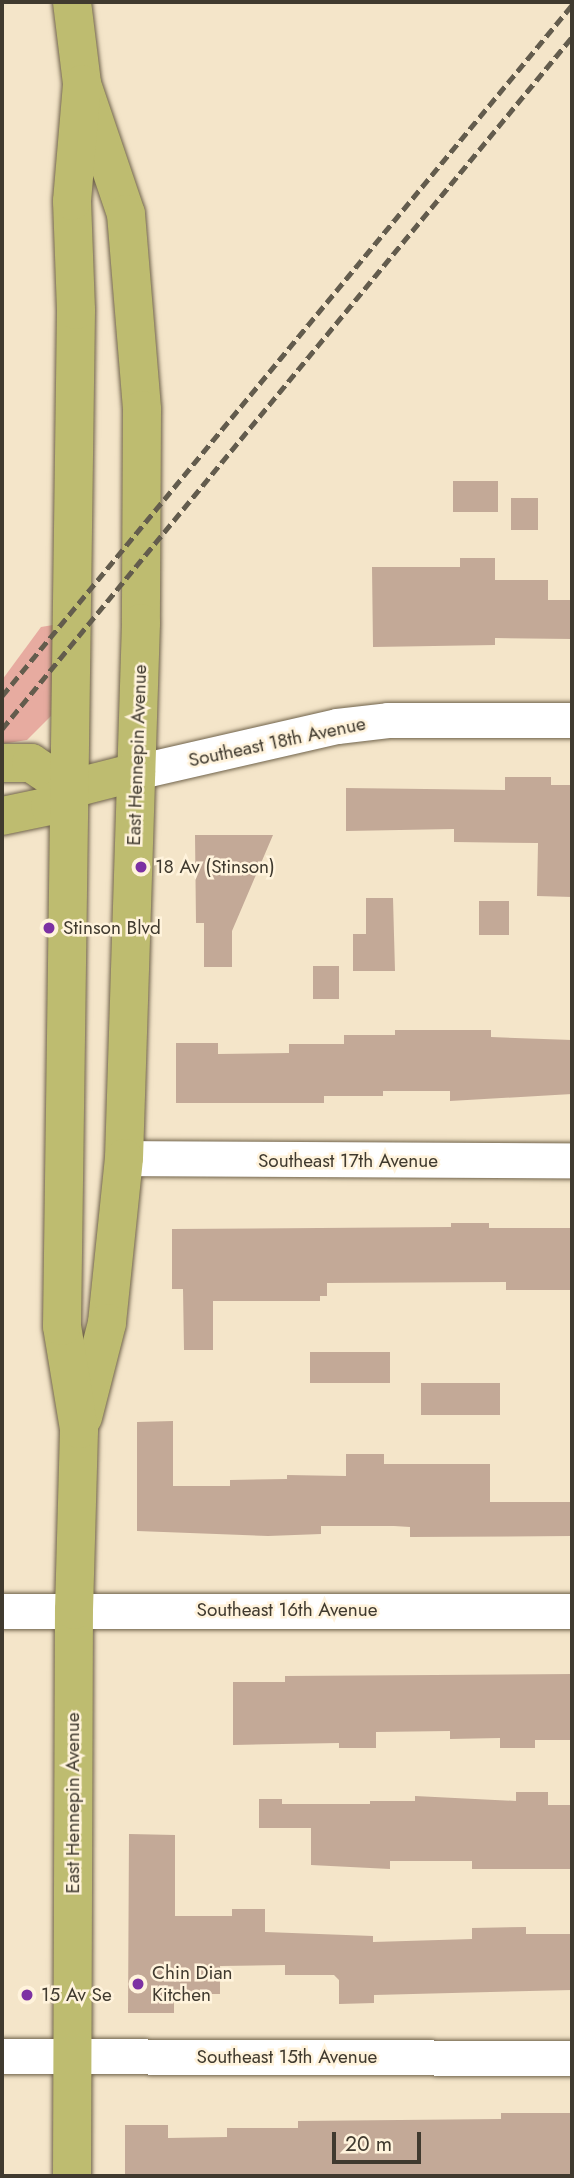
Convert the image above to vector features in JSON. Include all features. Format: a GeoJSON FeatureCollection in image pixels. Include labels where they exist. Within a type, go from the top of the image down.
{"type":"FeatureCollection","features":[{"type":"Feature","properties":{"kind":"main road","name":"East Hennepin Avenue"},"geometry":{"type":"LineString","coordinates":[[72,2],[82,84],[125,214],[137,313],[142,410],[136,772],[124,1158],[107,1323],[79,1429]]}},
{"type":"Feature","properties":{"kind":"main road","name":"East Hennepin Avenue"},"geometry":{"type":"LineString","coordinates":[[72,2176],[74,1610],[79,1429],[62,1326],[76,310],[72,201],[82,84]]}},
{"type":"Feature","properties":{"kind":"main road"},"geometry":{"type":"LineString","coordinates":[[2,763],[31,763],[70,789]]}},
{"type":"Feature","properties":{"kind":"main road","name":"Southeast 18th Avenue"},"geometry":{"type":"LineString","coordinates":[[2,816],[50,806],[70,789],[136,772]]}},
{"type":"Feature","properties":{"kind":"street","name":"Southeast 18th Avenue"},"geometry":{"type":"LineString","coordinates":[[136,772],[337,726],[388,720],[572,720]]}},
{"type":"Feature","properties":{"kind":"street","name":"Southeast 17th Avenue"},"geometry":{"type":"LineString","coordinates":[[124,1158],[572,1160]]}},
{"type":"Feature","properties":{"kind":"street","name":"Southeast 16th Avenue"},"geometry":{"type":"LineString","coordinates":[[2,1611],[572,1611]]}},
{"type":"Feature","properties":{"kind":"street","name":"Southeast 15th Avenue"},"geometry":{"type":"LineString","coordinates":[[2,2056],[572,2058]]}},
{"type":"Feature","properties":{"kind":"shaded area"},"geometry":{"type":"Polygon","coordinates":[[[53,625],[51,716],[27,740],[2,744],[2,680],[41,627],[53,625]]]}},
{"type":"Feature","properties":{"kind":"building"},"geometry":{"type":"Polygon","coordinates":[[[453,481],[498,481],[498,512],[453,512],[453,481]]]}},
{"type":"Feature","properties":{"kind":"building"},"geometry":{"type":"Polygon","coordinates":[[[511,498],[538,498],[538,530],[511,530],[511,498]]]}},
{"type":"Feature","properties":{"kind":"building"},"geometry":{"type":"Polygon","coordinates":[[[460,558],[495,558],[495,580],[548,580],[548,600],[572,600],[572,639],[495,638],[495,645],[373,647],[372,567],[460,567],[460,558]]]}},
{"type":"Feature","properties":{"kind":"building"},"geometry":{"type":"Polygon","coordinates":[[[505,777],[551,777],[551,785],[572,785],[572,897],[537,896],[538,843],[454,842],[454,829],[346,831],[346,788],[505,790],[505,777]]]}},
{"type":"Feature","properties":{"kind":"building"},"geometry":{"type":"Polygon","coordinates":[[[195,835],[273,835],[232,931],[232,967],[204,967],[204,923],[196,923],[195,835]]]}},
{"type":"Feature","properties":{"kind":"building"},"geometry":{"type":"Polygon","coordinates":[[[366,898],[393,898],[395,971],[353,971],[353,934],[366,934],[366,898]]]}},
{"type":"Feature","properties":{"kind":"building"},"geometry":{"type":"Polygon","coordinates":[[[479,901],[509,901],[509,935],[479,935],[479,901]]]}},
{"type":"Feature","properties":{"kind":"building"},"geometry":{"type":"Polygon","coordinates":[[[313,966],[339,966],[339,999],[313,999],[313,966]]]}},
{"type":"Feature","properties":{"kind":"building"},"geometry":{"type":"Polygon","coordinates":[[[395,1030],[491,1030],[491,1037],[572,1040],[572,1094],[450,1101],[450,1091],[383,1091],[383,1096],[324,1096],[324,1103],[176,1103],[176,1043],[218,1043],[218,1054],[289,1053],[289,1044],[344,1044],[344,1035],[395,1035],[395,1030]]]}},
{"type":"Feature","properties":{"kind":"building"},"geometry":{"type":"Polygon","coordinates":[[[451,1223],[489,1223],[489,1228],[572,1228],[572,1290],[506,1290],[506,1282],[327,1283],[327,1296],[320,1296],[320,1301],[213,1301],[213,1350],[184,1350],[183,1289],[172,1289],[172,1229],[451,1227],[451,1223]]]}},
{"type":"Feature","properties":{"kind":"building"},"geometry":{"type":"Polygon","coordinates":[[[310,1352],[390,1352],[390,1383],[310,1383],[310,1352]]]}},
{"type":"Feature","properties":{"kind":"building"},"geometry":{"type":"Polygon","coordinates":[[[421,1383],[500,1383],[500,1415],[421,1415],[421,1383]]]}},
{"type":"Feature","properties":{"kind":"building"},"geometry":{"type":"Polygon","coordinates":[[[173,1421],[173,1486],[230,1486],[230,1480],[287,1479],[287,1475],[346,1476],[346,1454],[384,1454],[384,1464],[490,1464],[490,1502],[572,1502],[572,1536],[410,1537],[410,1527],[394,1526],[321,1526],[321,1534],[268,1536],[137,1531],[137,1422],[173,1421]]]}},
{"type":"Feature","properties":{"kind":"building"},"geometry":{"type":"Polygon","coordinates":[[[572,1674],[572,1740],[535,1740],[535,1748],[500,1748],[500,1738],[450,1739],[450,1731],[376,1732],[376,1748],[339,1748],[339,1743],[233,1745],[233,1682],[285,1682],[285,1676],[572,1674]]]}},
{"type":"Feature","properties":{"kind":"building"},"geometry":{"type":"Polygon","coordinates":[[[516,1792],[548,1792],[548,1805],[572,1805],[572,1869],[472,1869],[472,1861],[390,1861],[390,1869],[311,1865],[311,1828],[259,1828],[259,1799],[282,1799],[282,1804],[370,1804],[370,1801],[415,1801],[415,1796],[516,1801],[516,1792]]]}},
{"type":"Feature","properties":{"kind":"building"},"geometry":{"type":"Polygon","coordinates":[[[129,1834],[175,1835],[175,1916],[232,1916],[232,1909],[265,1909],[265,1932],[373,1936],[373,1942],[472,1939],[472,1928],[526,1927],[526,1934],[572,1934],[572,1990],[374,1995],[374,2003],[339,2004],[339,1980],[334,1975],[285,1975],[285,1965],[220,1966],[220,1994],[174,1994],[174,2013],[128,2013],[129,1834]]]}},
{"type":"Feature","properties":{"kind":"building"},"geometry":{"type":"Polygon","coordinates":[[[501,2113],[572,2113],[572,2176],[125,2176],[125,2125],[168,2125],[168,2138],[227,2137],[227,2128],[298,2128],[298,2121],[501,2119],[501,2113]]]}},
{"type":"Feature","properties":{"kind":"railway"},"geometry":{"type":"LineString","coordinates":[[2,696],[572,5]]}},
{"type":"Feature","properties":{"kind":"railway"},"geometry":{"type":"LineString","coordinates":[[2,729],[572,37]]}},
{"type":"Feature","properties":{"kind":"place","name":"18 Av (Stinson)"},"geometry":{"type":"Point","coordinates":[141,867]}},
{"type":"Feature","properties":{"kind":"place","name":"Stinson Blvd"},"geometry":{"type":"Point","coordinates":[49,928]}},
{"type":"Feature","properties":{"kind":"place","name":"Chin Dian Kitchen"},"geometry":{"type":"Point","coordinates":[138,1984]}},
{"type":"Feature","properties":{"kind":"place","name":"15 Av Se"},"geometry":{"type":"Point","coordinates":[27,1995]}}]}
